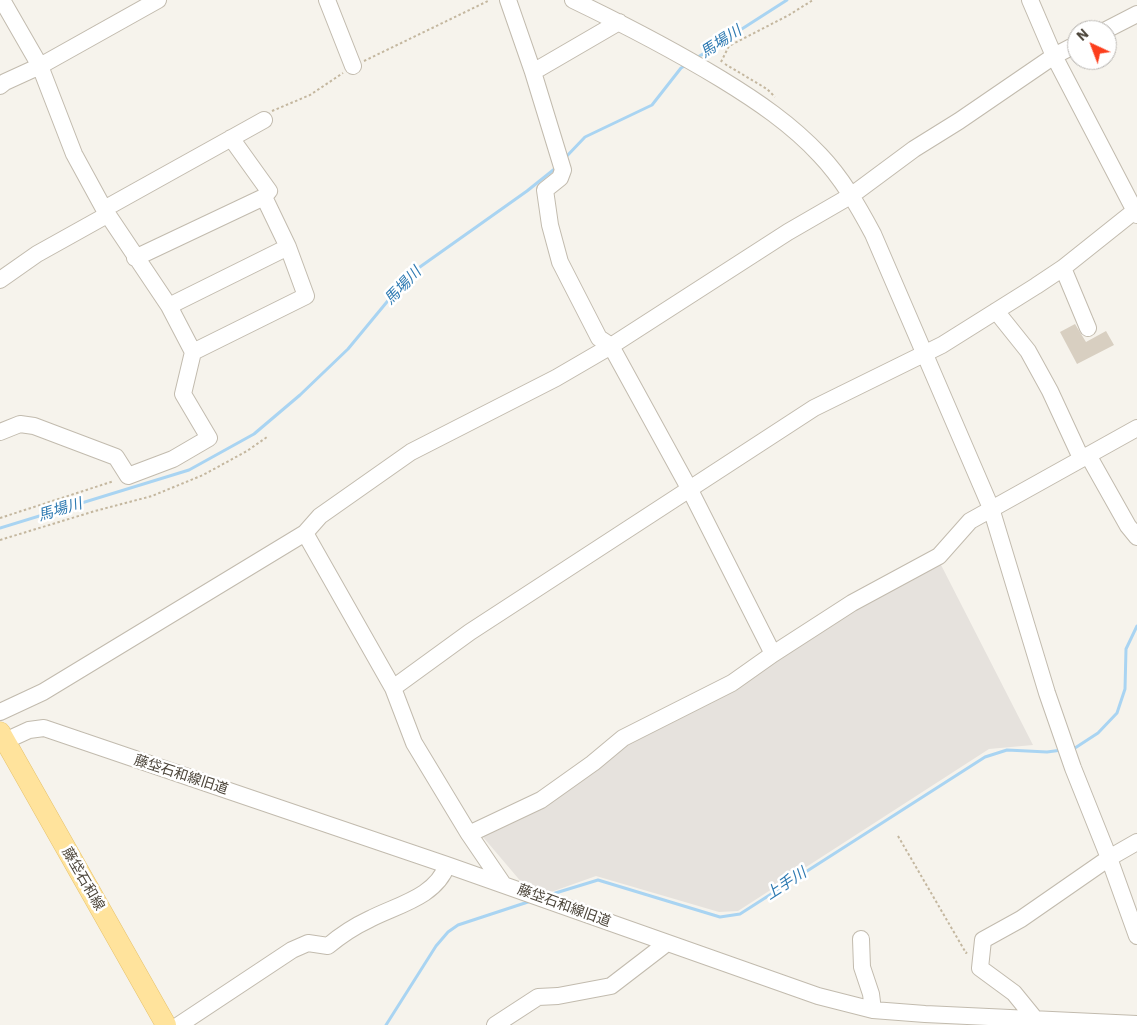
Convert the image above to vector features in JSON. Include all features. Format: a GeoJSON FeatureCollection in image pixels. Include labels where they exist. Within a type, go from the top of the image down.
{"type":"FeatureCollection","features":[{"type":"Feature","properties":{"kind":"main road","name":"藤垈石和線"},"geometry":{"type":"LineString","coordinates":[[3,737],[166,1025]]}},
{"type":"Feature","properties":{"kind":"street"},"geometry":{"type":"LineString","coordinates":[[0,432],[20,424],[34,426],[116,457],[128,476],[173,459],[209,438],[184,394],[193,352],[169,306],[105,212],[74,154],[40,66],[2,0]]}},
{"type":"Feature","properties":{"kind":"street"},"geometry":{"type":"LineString","coordinates":[[0,86],[40,66],[158,0]]}},
{"type":"Feature","properties":{"kind":"street"},"geometry":{"type":"LineString","coordinates":[[327,0],[353,66]]}},
{"type":"Feature","properties":{"kind":"street"},"geometry":{"type":"LineString","coordinates":[[508,0],[533,72],[554,146],[563,170],[560,178],[545,190],[550,225],[560,262],[599,338],[611,346],[690,490],[773,654]]}},
{"type":"Feature","properties":{"kind":"street"},"geometry":{"type":"LineString","coordinates":[[573,0],[619,22],[681,56],[758,102],[784,121],[821,156],[852,196],[873,234],[991,508],[1047,693],[1137,936]]}},
{"type":"Feature","properties":{"kind":"street"},"geometry":{"type":"LineString","coordinates":[[394,688],[470,632],[814,408],[942,345],[1063,268],[1136,212],[1054,56],[1030,0]]}},
{"type":"Feature","properties":{"kind":"street"},"geometry":{"type":"LineString","coordinates":[[1117,24],[1137,14]]}},
{"type":"Feature","properties":{"kind":"street"},"geometry":{"type":"LineString","coordinates":[[533,72],[619,22]]}},
{"type":"Feature","properties":{"kind":"street"},"geometry":{"type":"LineString","coordinates":[[0,712],[51,688],[305,533],[320,516],[411,452],[556,378],[611,346],[788,232],[852,196],[914,149],[1067,49]]}},
{"type":"Feature","properties":{"kind":"street"},"geometry":{"type":"LineString","coordinates":[[0,280],[105,212],[264,120]]}},
{"type":"Feature","properties":{"kind":"street"},"geometry":{"type":"LineString","coordinates":[[135,258],[264,197],[269,191],[231,138]]}},
{"type":"Feature","properties":{"kind":"street"},"geometry":{"type":"LineString","coordinates":[[193,352],[306,296],[288,247],[264,197]]}},
{"type":"Feature","properties":{"kind":"street"},"geometry":{"type":"LineString","coordinates":[[169,306],[288,247]]}},
{"type":"Feature","properties":{"kind":"street"},"geometry":{"type":"LineString","coordinates":[[1063,268],[1088,328]]}},
{"type":"Feature","properties":{"kind":"street"},"geometry":{"type":"LineString","coordinates":[[996,311],[1028,351],[1084,456],[1137,538]]}},
{"type":"Feature","properties":{"kind":"street"},"geometry":{"type":"LineString","coordinates":[[469,834],[542,800],[593,763],[623,738],[732,683],[852,603],[938,556],[970,521],[1137,428]]}},
{"type":"Feature","properties":{"kind":"street"},"geometry":{"type":"LineString","coordinates":[[305,533],[394,688],[414,743],[469,834],[503,884]]}},
{"type":"Feature","properties":{"kind":"street","name":"藤垈石和線旧道"},"geometry":{"type":"LineString","coordinates":[[3,737],[44,728],[503,884],[818,996],[873,1010],[1137,1024]]}},
{"type":"Feature","properties":{"kind":"street"},"geometry":{"type":"LineString","coordinates":[[1036,1020],[1014,993],[980,968],[983,940],[1022,920],[1109,858],[1137,842]]}},
{"type":"Feature","properties":{"kind":"street"},"geometry":{"type":"LineString","coordinates":[[179,1025],[292,950],[308,943],[328,946],[345,932],[410,902],[434,885],[444,874],[447,865]]}},
{"type":"Feature","properties":{"kind":"street"},"geometry":{"type":"LineString","coordinates":[[861,939],[862,966],[871,994],[873,1010]]}},
{"type":"Feature","properties":{"kind":"street"},"geometry":{"type":"LineString","coordinates":[[496,1025],[538,997],[558,996],[610,986],[667,942]]}},
{"type":"Feature","properties":{"kind":"path"},"geometry":{"type":"LineString","coordinates":[[264,120],[272,112],[310,94],[353,66],[490,0]]}},
{"type":"Feature","properties":{"kind":"path"},"geometry":{"type":"LineString","coordinates":[[784,121],[788,110],[767,89],[720,61],[729,46],[814,0]]}},
{"type":"Feature","properties":{"kind":"path"},"geometry":{"type":"LineString","coordinates":[[0,540],[152,496],[203,476],[247,451],[267,437]]}},
{"type":"Feature","properties":{"kind":"path"},"geometry":{"type":"LineString","coordinates":[[0,518],[128,476]]}},
{"type":"Feature","properties":{"kind":"path"},"geometry":{"type":"LineString","coordinates":[[898,836],[966,953],[983,940]]}},
{"type":"Feature","properties":{"kind":"shaded area"},"geometry":{"type":"Polygon","coordinates":[[[939,561],[1033,745],[989,749],[738,911],[719,912],[596,876],[551,892],[523,884],[483,837],[549,799],[628,741],[857,605],[939,561]]]}},
{"type":"Feature","properties":{"kind":"building"},"geometry":{"type":"Polygon","coordinates":[[[1075,324],[1086,342],[1106,331],[1114,345],[1077,364],[1060,332],[1075,324]]]}},
{"type":"Feature","properties":{"kind":"waterway","name":"馬場川"},"geometry":{"type":"LineString","coordinates":[[695,59],[787,0]]}},
{"type":"Feature","properties":{"kind":"waterway","name":"馬場川"},"geometry":{"type":"LineString","coordinates":[[565,158],[585,137],[652,105],[681,68],[686,65]]}},
{"type":"Feature","properties":{"kind":"waterway","name":"馬場川"},"geometry":{"type":"LineString","coordinates":[[0,528],[189,470],[254,434],[300,395],[348,349],[410,274],[527,191],[557,167]]}},
{"type":"Feature","properties":{"kind":"waterway","name":"上手川"},"geometry":{"type":"LineString","coordinates":[[1071,749],[1098,733],[1117,713],[1125,689],[1126,649],[1137,626]]}},
{"type":"Feature","properties":{"kind":"waterway","name":"上手川"},"geometry":{"type":"LineString","coordinates":[[549,895],[598,880],[720,917],[740,914],[985,757],[1007,750],[1047,752],[1062,750]]}},
{"type":"Feature","properties":{"kind":"waterway","name":"上手川"},"geometry":{"type":"LineString","coordinates":[[386,1025],[436,946],[448,932],[458,925],[531,901]]}}]}
